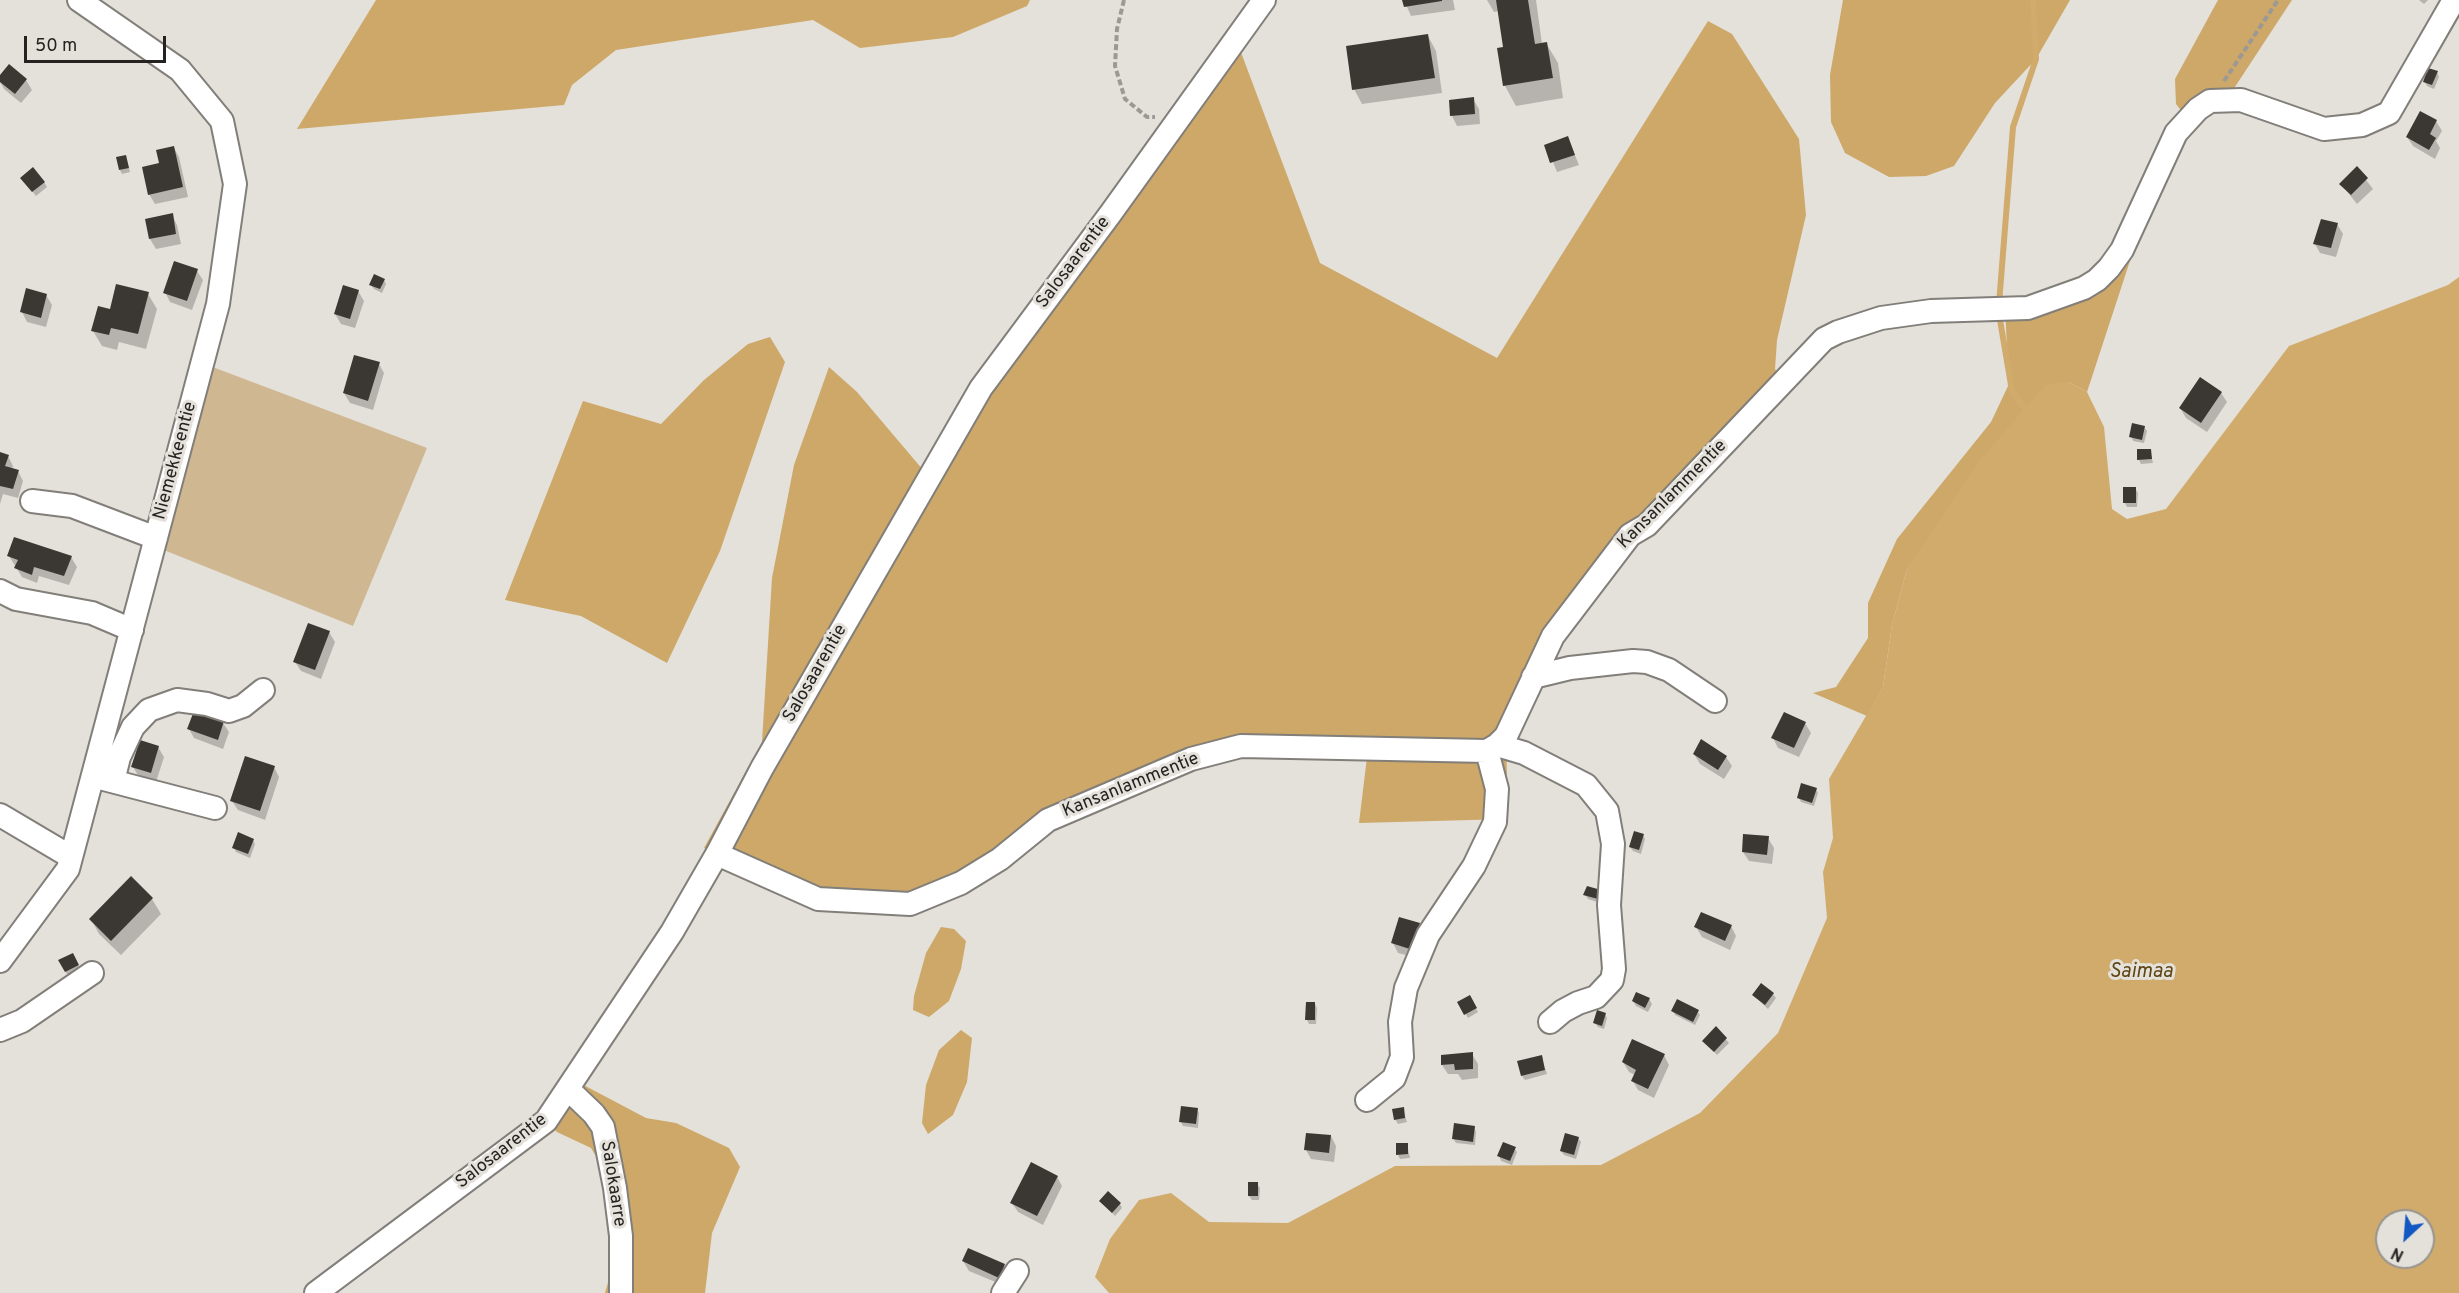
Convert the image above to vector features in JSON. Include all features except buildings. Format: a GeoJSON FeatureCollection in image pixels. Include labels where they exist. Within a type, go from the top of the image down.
{"type":"FeatureCollection","features":[{"type":"Feature","properties":{"kind":"street","name":"Niemekkeentie"},"geometry":{"type":"LineString","coordinates":[[0,961],[68,869],[103,779],[132,630],[218,304],[235,184],[222,121],[180,70],[79,0]]}},
{"type":"Feature","properties":{"kind":"street","name":"Salosaarentie"},"geometry":{"type":"LineString","coordinates":[[316,1293],[546,1121],[672,932],[717,854],[762,768],[981,388],[1264,0]]}},
{"type":"Feature","properties":{"kind":"street"},"geometry":{"type":"LineString","coordinates":[[2210,101],[2241,100],[2324,129],[2362,125],[2389,112],[2454,0]]}},
{"type":"Feature","properties":{"kind":"street","name":"Kansanlammentie"},"geometry":{"type":"LineString","coordinates":[[717,854],[818,899],[910,904],[961,883],[1000,859],[1048,820],[1191,759],[1241,746],[1492,748],[1506,736],[1553,636],[1630,535],[1647,525],[1824,339],[1881,318],[1931,311],[2028,308],[2084,288],[2097,280],[2122,250],[2176,134],[2193,113],[2210,101]]}},
{"type":"Feature","properties":{"kind":"street"},"geometry":{"type":"LineString","coordinates":[[32,501],[72,506],[156,538]]}},
{"type":"Feature","properties":{"kind":"street"},"geometry":{"type":"LineString","coordinates":[[0,591],[16,599],[92,613],[132,630]]}},
{"type":"Feature","properties":{"kind":"street"},"geometry":{"type":"LineString","coordinates":[[1533,677],[1570,668],[1633,661],[1647,662],[1669,670],[1715,701]]}},
{"type":"Feature","properties":{"kind":"street"},"geometry":{"type":"LineString","coordinates":[[214,808],[103,779],[119,757],[133,727],[149,710],[177,700],[207,704],[229,711],[243,706],[262,690]]}},
{"type":"Feature","properties":{"kind":"street"},"geometry":{"type":"LineString","coordinates":[[1367,1100],[1394,1078],[1402,1058],[1400,1022],[1406,988],[1428,935],[1474,866],[1495,822],[1497,789],[1492,748],[1524,753],[1586,785],[1607,811],[1613,844],[1609,905],[1614,969],[1612,980],[1596,997],[1563,1011],[1550,1022]]}},
{"type":"Feature","properties":{"kind":"street"},"geometry":{"type":"LineString","coordinates":[[0,814],[71,857]]}},
{"type":"Feature","properties":{"kind":"street"},"geometry":{"type":"LineString","coordinates":[[0,1030],[22,1022],[92,973]]}},
{"type":"Feature","properties":{"kind":"street","name":"Salokaarre"},"geometry":{"type":"LineString","coordinates":[[568,1089],[594,1114],[603,1127],[615,1188],[621,1236],[621,1293]]}},
{"type":"Feature","properties":{"kind":"street"},"geometry":{"type":"LineString","coordinates":[[605,1293],[621,1236]]}},
{"type":"Feature","properties":{"kind":"street"},"geometry":{"type":"LineString","coordinates":[[1003,1293],[1017,1271]]}},
{"type":"Feature","properties":{"kind":"path"},"geometry":{"type":"LineString","coordinates":[[1124,0],[1117,29],[1115,66],[1125,99],[1147,117],[1179,118]]}},
{"type":"Feature","properties":{"kind":"path"},"geometry":{"type":"LineString","coordinates":[[2210,101],[2278,0]]}},
{"type":"Feature","properties":{"kind":"shaded area"},"geometry":{"type":"Polygon","coordinates":[[[376,0],[1030,0],[1027,6],[953,37],[860,48],[813,20],[616,50],[572,85],[564,105],[297,129],[376,0]]]}},
{"type":"Feature","properties":{"kind":"shaded area"},"geometry":{"type":"Polygon","coordinates":[[[1843,0],[2070,0],[2036,59],[1995,103],[1954,166],[1926,176],[1889,177],[1845,153],[1831,122],[1830,75],[1843,0]]]}},
{"type":"Feature","properties":{"kind":"shaded area"},"geometry":{"type":"Polygon","coordinates":[[[2218,0],[2292,0],[2227,99],[2187,118],[2176,104],[2175,79],[2218,0]]]}},
{"type":"Feature","properties":{"kind":"shaded area"},"geometry":{"type":"Polygon","coordinates":[[[1708,21],[1732,34],[1799,139],[1806,215],[1777,340],[1775,369],[1783,381],[1553,636],[1506,736],[1508,819],[1359,823],[1368,749],[1191,759],[910,904],[818,899],[704,848],[762,742],[772,578],[794,465],[829,367],[857,392],[929,477],[1236,39],[1320,263],[1497,358],[1708,21]]]}},
{"type":"Feature","properties":{"kind":"shaded area"},"geometry":{"type":"Polygon","coordinates":[[[2162,163],[2087,392],[2069,382],[1907,569],[1892,625],[1883,687],[1867,716],[1813,693],[1836,687],[1868,638],[1868,603],[1897,539],[1991,422],[2009,384],[2005,309],[2097,280],[2162,163]]]}},
{"type":"Feature","properties":{"kind":"shaded area"},"geometry":{"type":"Polygon","coordinates":[[[770,337],[785,362],[720,551],[667,663],[581,616],[505,600],[583,401],[661,424],[704,380],[748,344],[770,337]]]}},
{"type":"Feature","properties":{"kind":"shaded area"},"geometry":{"type":"Polygon","coordinates":[[[202,363],[427,448],[353,626],[154,546],[202,363]]]}},
{"type":"Feature","properties":{"kind":"shaded area"},"geometry":{"type":"Polygon","coordinates":[[[941,927],[954,929],[966,941],[961,969],[949,1001],[929,1017],[913,1010],[914,996],[926,953],[941,927]]]}},
{"type":"Feature","properties":{"kind":"shaded area"},"geometry":{"type":"Polygon","coordinates":[[[961,1030],[972,1038],[967,1082],[953,1115],[928,1134],[922,1123],[926,1085],[939,1050],[961,1030]]]}},
{"type":"Feature","properties":{"kind":"shaded area"},"geometry":{"type":"Polygon","coordinates":[[[574,1080],[646,1118],[676,1123],[729,1148],[740,1167],[712,1233],[705,1293],[605,1293],[621,1236],[615,1188],[591,1148],[557,1132],[546,1121],[574,1080]]]}},
{"type":"Feature","properties":{"kind":"water","name":"Saimaa"},"geometry":{"type":"Polygon","coordinates":[[[2459,277],[2459,1293],[1109,1293],[1095,1277],[1110,1239],[1139,1200],[1171,1193],[1209,1222],[1288,1223],[1395,1166],[1601,1165],[1700,1113],[1778,1033],[1827,918],[1823,872],[1833,838],[1829,779],[1883,687],[1892,625],[1907,569],[1980,460],[2045,385],[2069,382],[2087,392],[2104,427],[2112,509],[2127,519],[2166,509],[2289,346],[2448,285],[2459,277]]]}},
{"type":"Feature","properties":{"kind":"waterway"},"geometry":{"type":"LineString","coordinates":[[1999,304],[2013,127],[2036,59],[2033,0]]}},
{"type":"Feature","properties":{"kind":"waterway"},"geometry":{"type":"LineString","coordinates":[[1999,314],[2012,391],[2025,409]]}}]}
